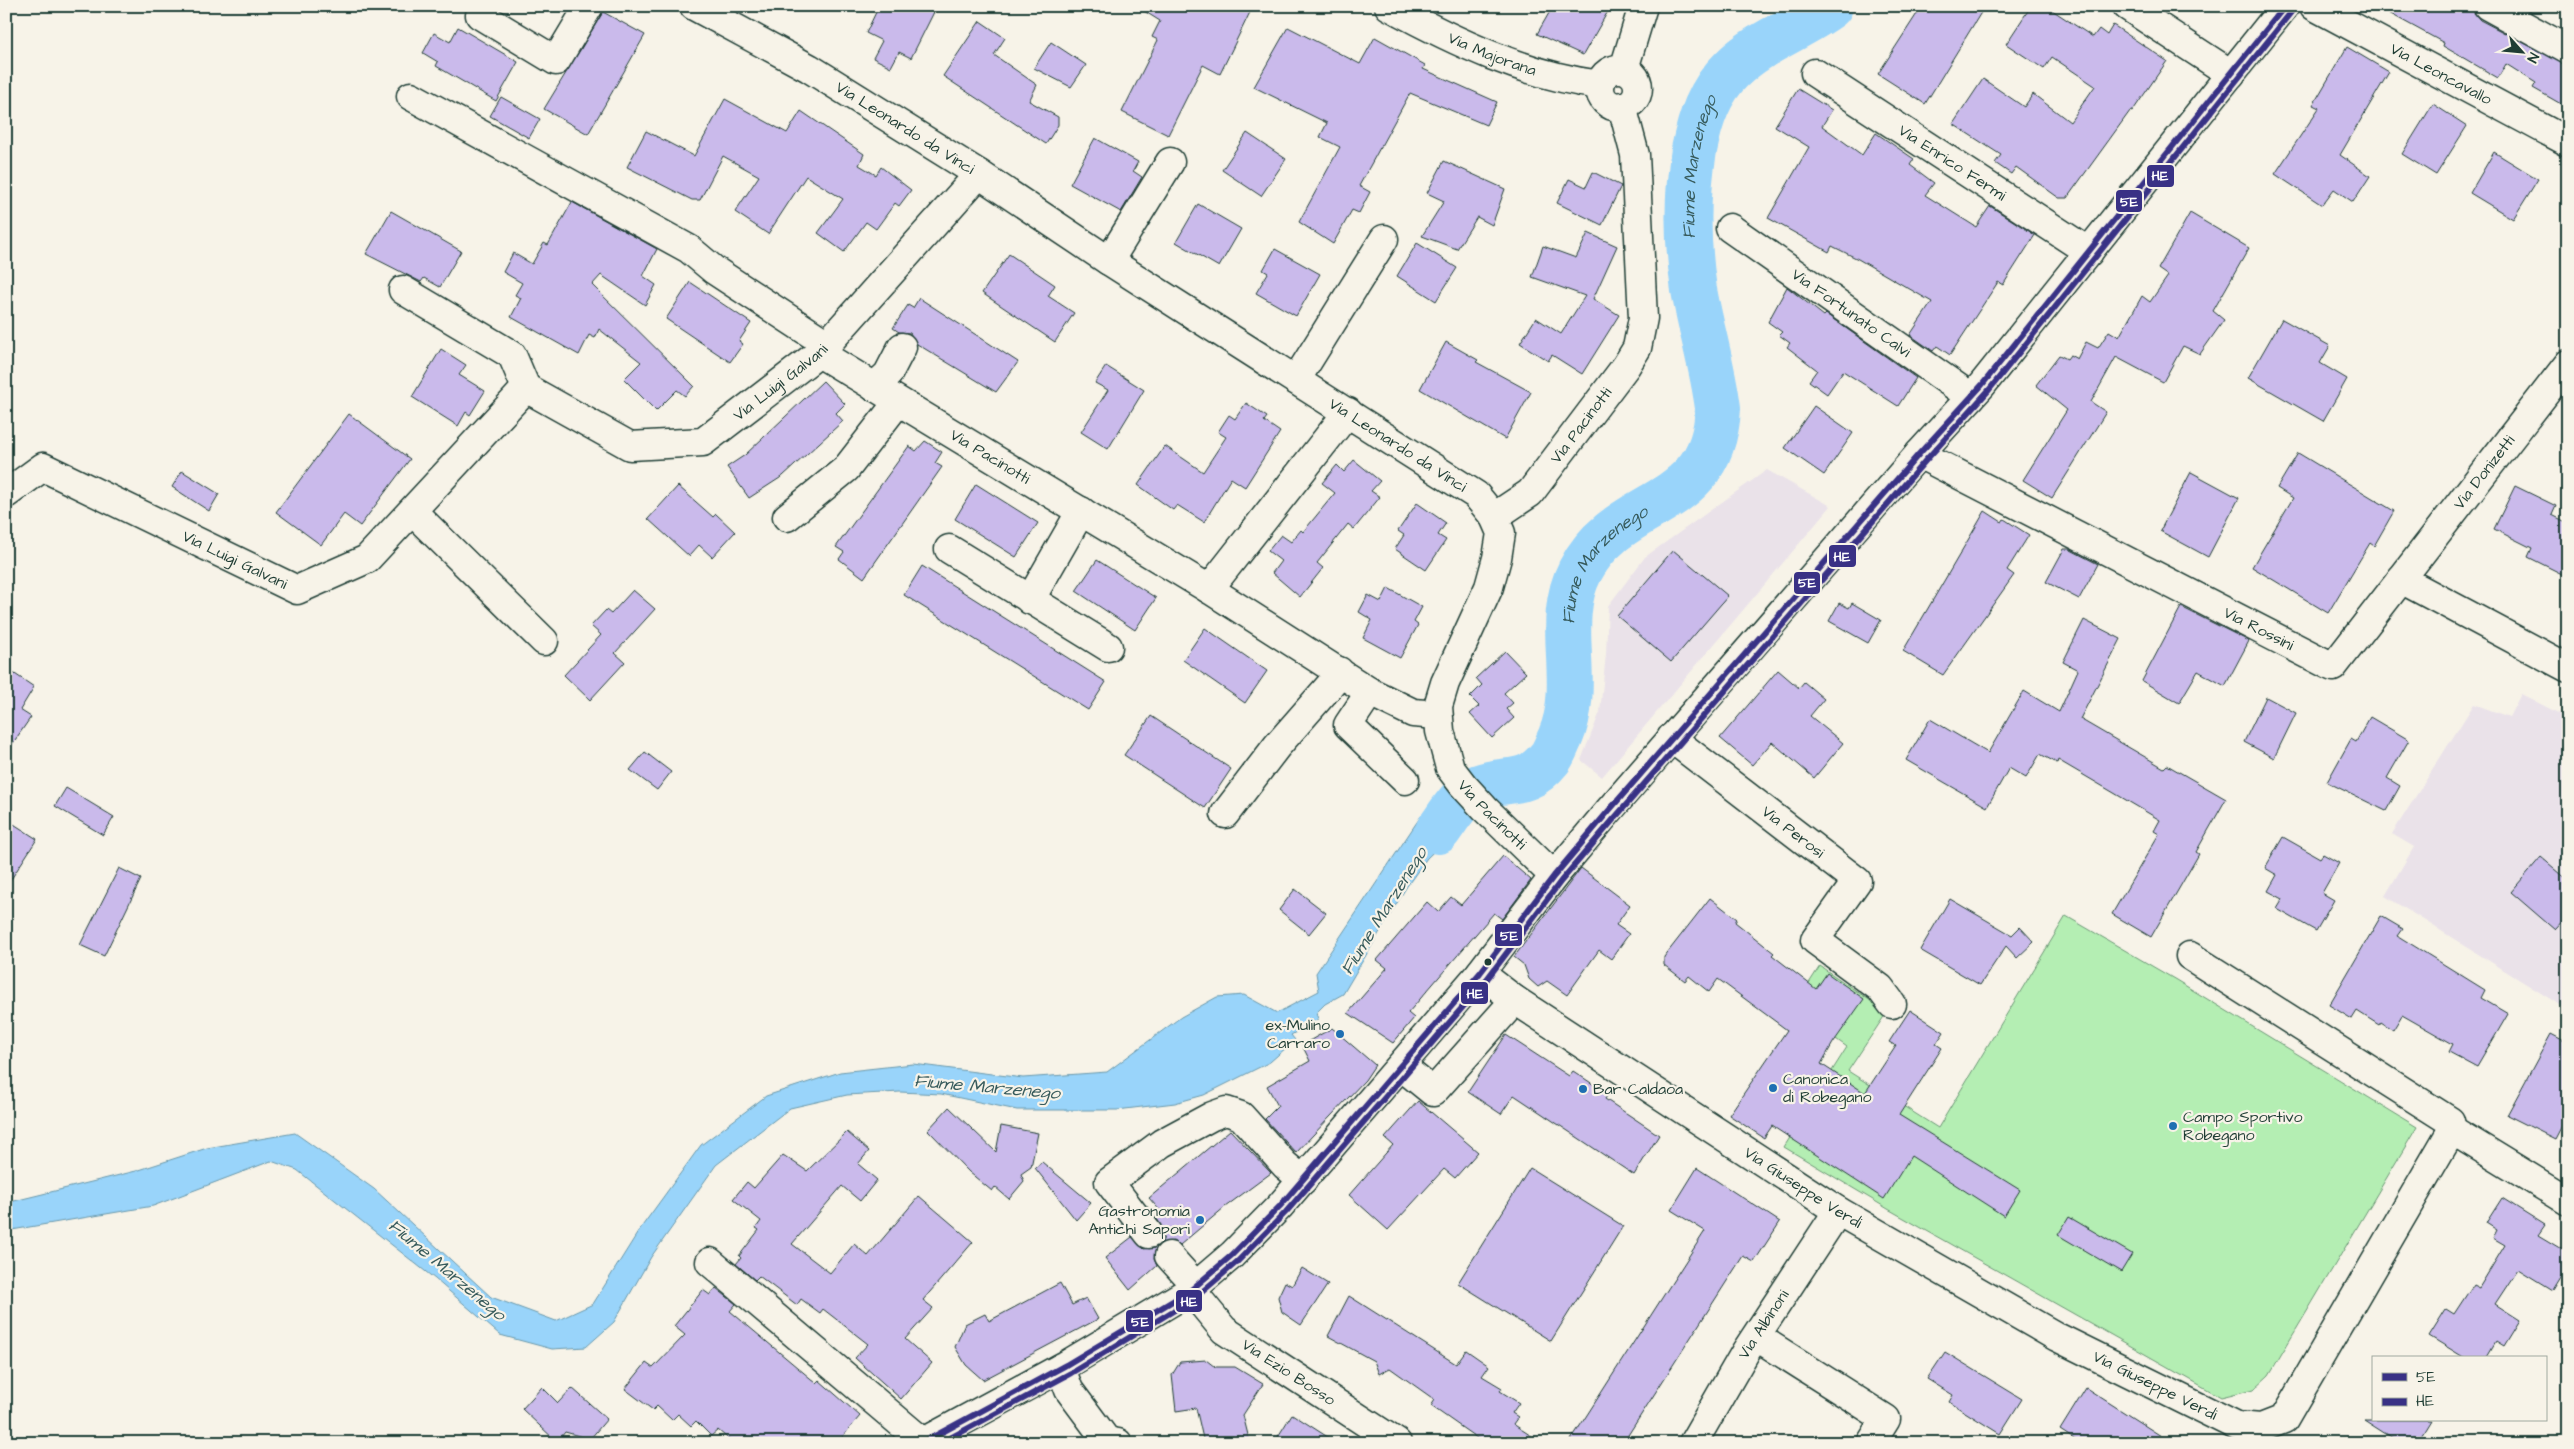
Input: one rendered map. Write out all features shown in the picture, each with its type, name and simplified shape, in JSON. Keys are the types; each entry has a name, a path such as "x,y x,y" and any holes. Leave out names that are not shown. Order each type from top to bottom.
{"street":[{"path":"480,15 556,61 589,6"},
{"name":"Via Leonardo da Vinci","path":"694,6 809,68 979,174 1109,261 1476,495 1494,517"},
{"name":"Via Majorana","path":"1390,6 1479,50 1539,74 1600,85"},
{"path":"1624,69 1643,6"},
{"path":"2127,6 2231,74"},
{"path":"710,1262 922,1442 1061,1368 1194,1288 1254,1234 1402,1066 1480,973 1554,876 1671,738 1918,454 1971,397 2285,6"},
{"name":"Via Leoncavallo","path":"2314,6 2568,142"},
{"path":"2488,6 2568,50"},
{"path":"1624,69 1630,72 1638,84 1635,98 1622,106 1616,106 1604,99 1600,85 1602,79 1611,70 1624,69"},
{"name":"Via Enrico Fermi","path":"1815,74 2088,252"},
{"name":"Via Pacinotti","path":"411,96 689,249 714,270 874,387 1209,589 1340,671 1370,692 1413,713 1438,715"},
{"name":"Via Pacinotti","path":"1554,876 1484,809 1450,768 1438,715 1438,706 1445,683 1492,578 1501,533 1494,517 1530,493 1626,366 1637,348 1643,318 1635,155 1622,106"},
{"path":"1109,261 1170,162"},
{"name":"Via Luigi Galvani","path":"6,494 43,467 297,590 367,559 413,512 526,388 630,446 703,442 823,349 979,174"},
{"name":"Via Fortunato Calvi","path":"1730,228 1971,397"},
{"path":"1296,380 1384,239"},
{"path":"403,290 512,355 526,388"},
{"path":"874,387 888,374 902,348"},
{"name":"Via Donizetti","path":"2401,579 2568,364"},
{"path":"787,517 846,468 898,402"},
{"path":"1209,589 1348,412"},
{"name":"Via Rossini","path":"1918,454 2333,667 2401,579"},
{"path":"1030,600 1081,511"},
{"path":"413,512 544,640"},
{"path":"949,549 1108,647"},
{"path":"2401,579 2568,668"},
{"path":"1225,814 1277,746 1333,682 1340,671"},
{"path":"1370,692 1348,724 1405,780"},
{"name":"Via Perosi","path":"1671,738 1857,881 1815,940 1880,988 1892,1004"},
{"path":"2190,956 2450,1121 2452,1130 2568,1201"},
{"name":"Via Giuseppe Verdi","path":"1480,973 1514,1000 1838,1211 2057,1337 2257,1435 2284,1419 2452,1130"},
{"path":"1402,1066 1433,1092 1514,1000"},
{"path":"1149,1234 1109,1182 1162,1143 1212,1116 1226,1111 1242,1116 1286,1165 1303,1180"},
{"name":"Via Albinoni","path":"1693,1443 1757,1337 1838,1211"},
{"name":"Via Ezio Bosso","path":"1169,1256 1224,1330 1397,1443"},
{"path":"1757,1337 1886,1419 1871,1443"},
{"path":"1061,1368 1069,1390 1107,1441 1118,1443"}],"shaded area":[{"path":"1767,470 1831,506 1602,777 1581,760 1600,712 1606,654 1608,606 1645,557"},
{"path":"2521,694 2568,718 2568,1010 2385,896 2414,847 2392,834 2474,704 2509,717"}],"green space":[{"path":"2066,916 2176,980 2417,1127 2269,1375 2254,1389 2221,1397 1888,1209 1784,1147 1847,1047 1793,1008 1820,966 1887,1012 1848,1071 1938,1128"}],"water":[{"path":"1445,791 1453,793 1473,814 1427,858 1407,886 1343,994 1325,1004 1316,1013 1318,1019 1291,1035 1295,1040 1270,1062 1204,1095 1175,1103 1117,1110 1017,1110 941,1094 900,1092 847,1095 790,1108 716,1165 651,1257 614,1322 586,1347 552,1349 500,1335 435,1279 297,1170 271,1161 153,1206 6,1231 6,1203 136,1171 207,1148 295,1133 374,1189 491,1297 556,1321 593,1304 640,1229 701,1145 766,1096 840,1072 913,1064 1023,1078 1107,1072 1181,1017 1217,997 1244,995 1277,1013 1319,991 1316,973 1421,816"}],"building":[{"path":"879,6 937,6 911,58 899,52 891,67 873,58 882,41 866,33"},
{"path":"1136,6 1253,6 1220,74 1203,65 1168,135 1122,112 1158,40 1152,37 1160,21"},
{"path":"1553,6 1611,6 1583,55 1537,34"},
{"path":"1922,6 1985,6 1925,104 1878,74"},
{"path":"2031,6 2046,6 2093,37 2099,29 2107,35 2113,25 2167,61 2132,112 2130,111 2067,198 2059,198 2016,167 2011,174 1995,163 2001,155 1953,124 1983,79 2024,107 2033,94 2070,122 2095,86 2052,57 2044,69 2006,44"},
{"path":"2376,6 2468,6 2480,20 2568,66 2568,108 2533,88 2536,83 2506,64 2498,78 2443,46 2444,43"},
{"path":"603,12 645,35 588,134 544,109"},
{"path":"980,21 1005,38 994,55 1037,85 1029,101 1058,117 1058,125 1046,144 943,76"},
{"path":"458,27 518,62 496,101 436,66 438,62 423,53 434,33 450,42"},
{"path":"1288,27 1360,64 1375,37 1425,65 1423,69 1497,102 1486,125 1410,93 1359,186 1370,192 1359,213 1352,210 1333,244 1299,222 1340,147 1320,137 1327,123 1254,87"},
{"path":"1051,42 1086,65 1071,87 1034,68"},
{"path":"2347,47 2389,72 2340,155 2370,176 2353,202 2334,189 2322,205 2275,174 2319,108 2313,105"},
{"path":"1798,89 1832,110 1822,126 1862,155 1876,133 1914,159 1910,165 1934,183 1925,195 1976,227 1990,206 2035,235 2003,285 1998,282 1950,355 1937,346 1933,351 1910,335 1932,302 1858,259 1832,246 1829,252 1768,218 1809,147 1775,126"},
{"path":"501,97 540,119 529,138 490,116"},
{"path":"725,99 787,133 801,111 864,154 859,165 876,175 881,167 911,190 899,206 895,203 876,229 866,222 844,252 818,233 843,199 806,176 768,234 735,212 759,176 723,156 700,200 692,200 627,167 646,131 694,156"},
{"path":"2433,104 2467,126 2436,175 2402,154"},
{"path":"1247,133 1286,159 1261,196 1222,170"},
{"path":"1095,138 1138,162 1133,171 1142,177 1121,212 1070,184"},
{"path":"2494,152 2538,179 2513,219 2470,193"},
{"path":"1444,161 1505,189 1492,225 1477,217 1457,249 1422,236 1444,201 1427,193"},
{"path":"1593,172 1621,186 1602,225 1557,203 1569,179 1586,187"},
{"path":"572,202 657,249 643,276 656,285 645,305 601,275 592,285 694,386 685,396 677,390 656,411 624,379 641,362 599,329 595,338 589,335 579,355 511,317 521,298 515,295 522,283 503,272 513,253 532,264 544,243 548,245"},
{"path":"1198,204 1241,229 1219,267 1176,242"},
{"path":"391,211 461,251 440,287 424,278 421,282 366,254"},
{"path":"2190,213 2249,248 2213,311 2224,320 2200,354 2183,346 2163,382 2116,357 2091,402 2106,412 2052,498 2023,480 2067,410 2036,385 2059,355 2067,359 2070,355 2077,359 2086,342 2098,348 2109,331 2119,337 2142,296 2150,302 2168,276 2158,269"},
{"path":"1588,233 1617,246 1593,299 1619,315 1582,374 1552,355 1548,361 1520,343 1536,318 1561,334 1585,296 1532,277 1543,246 1576,258"},
{"path":"1417,243 1457,268 1436,301 1397,276"},
{"path":"1275,249 1320,274 1296,316 1256,293 1268,273 1263,270"},
{"path":"1009,254 1055,285 1048,296 1074,313 1055,342 982,293"},
{"path":"690,282 751,323 739,341 743,344 730,362 666,319"},
{"path":"1787,287 1824,316 1826,314 1916,378 1898,406 1843,371 1827,394 1809,381 1817,370 1787,347 1790,343 1779,335 1782,332 1768,322"},
{"path":"919,298 1018,362 996,392 917,344 910,333 899,332 893,328 908,305 913,308"},
{"path":"2282,319 2330,346 2320,363 2347,379 2323,421 2248,378"},
{"path":"1446,342 1478,360 1476,362 1531,392 1505,439 1420,389"},
{"path":"441,349 466,365 459,375 485,391 470,415 466,412 458,426 412,397"},
{"path":"1106,366 1144,390 1108,449 1081,432 1108,390 1095,383"},
{"path":"823,381 845,404 836,413 843,421 783,476 749,498 727,467 745,455"},
{"path":"1246,403 1267,417 1264,421 1280,432 1245,487 1231,478 1204,522 1177,505 1173,510 1138,485 1165,446 1203,472 1226,437 1218,432 1229,415 1235,419"},
{"path":"1814,406 1853,433 1824,475 1785,448"},
{"path":"349,414 410,459 360,526 344,514 321,545 276,512"},
{"path":"925,441 942,452 935,463 942,467 864,578 839,559 844,552 836,547 909,446 916,451"},
{"path":"2298,453 2394,511 2374,546 2370,543 2328,613 2252,567 2293,498 2277,488"},
{"path":"1354,460 1380,481 1371,491 1380,497 1354,529 1348,524 1317,563 1323,568 1300,597 1272,573 1281,561 1268,551 1281,535 1291,542 1301,530 1303,532 1335,493 1322,483 1337,465 1344,472"},
{"path":"182,471 219,494 209,511 172,487"},
{"path":"2191,472 2239,498 2208,557 2160,531"},
{"path":"976,484 1038,523 1016,557 955,519"},
{"path":"678,486 713,517 716,514 735,532 712,557 699,545 689,556 648,519"},
{"path":"2515,486 2556,506 2552,515 2568,523 2568,577 2528,557 2532,548 2494,529"},
{"path":"1417,503 1446,523 1438,535 1446,540 1426,570 1395,549 1404,535 1398,531"},
{"path":"1985,511 2002,522 2004,519 2029,535 2007,570 2014,575 1943,675 1903,651"},
{"path":"2064,549 2069,549 2098,564 2079,599 2046,582"},
{"path":"1673,550 1728,596 1671,662 1617,616"},
{"path":"1097,560 1156,598 1135,630 1076,591"},
{"path":"922,566 1106,682 1088,710 904,595"},
{"path":"1388,588 1422,607 1414,622 1418,625 1400,658 1363,638 1372,620 1359,612 1368,595 1381,602"},
{"path":"633,590 655,609 615,653 625,662 590,700 564,675 601,635 591,626 606,610 611,614"},
{"path":"1839,603 1849,608 1852,603 1881,620 1868,643 1829,621"},
{"path":"2181,607 2249,641 2225,686 2198,671 2179,703 2142,681"},
{"path":"2084,620 2121,639 2080,719 2164,768 2167,765 2226,799 2196,852 2199,854 2151,937 2112,914 2159,834 2154,831 2160,820 2058,760 2057,763 2040,754 2026,778 2009,768 1987,807 1906,760 1930,719 1988,753 2024,691 2059,712 2078,670 2063,662"},
{"path":"1205,628 1267,671 1245,703 1183,660"},
{"path":"1505,651 1526,673 1504,693 1513,703 1506,709 1514,718 1492,738 1470,714 1479,706 1470,697 1482,685 1476,678"},
{"path":"6,668 34,687 20,710 31,717 6,753"},
{"path":"1778,670 1799,688 1804,682 1824,699 1810,716 1843,743 1814,778 1772,742 1752,765 1720,738"},
{"path":"2266,697 2296,713 2274,758 2244,742"},
{"path":"1151,716 1231,769 1205,808 1124,755"},
{"path":"2370,717 2409,740 2387,778 2400,786 2386,811 2327,782 2351,739 2356,742"},
{"path":"645,752 671,772 657,790 630,770"},
{"path":"66,788 114,817 103,835 55,806"},
{"path":"6,819 37,839 6,887"},
{"path":"2283,837 2320,858 2323,854 2339,863 2322,893 2334,900 2316,931 2277,909 2283,899 2268,891 2277,875 2265,868"},
{"path":"1503,856 1531,880 1502,919 1494,913 1408,1013 1414,1018 1393,1043 1348,1013 1387,968 1377,960 1427,902 1438,912 1451,897 1461,905"},
{"path":"2541,857 2568,880 2568,916 2555,930 2511,892"},
{"path":"119,868 141,879 104,956 80,945"},
{"path":"1581,868 1630,905 1616,925 1629,934 1611,959 1599,950 1567,995 1547,981 1538,987 1529,979 1524,965 1514,957"},
{"path":"1295,889 1326,913 1309,934 1279,910"},
{"path":"1710,898 1737,919 1735,922 1774,953 1772,955 1816,989 1827,973 1864,999 1833,1043 1821,1064 1865,1093 1896,1046 1889,1042 1910,1010 1944,1032 1936,1044 1942,1048 1899,1115 2020,1190 2004,1216 1911,1156 1884,1199 1772,1126 1764,1138 1729,1115 1787,1030 1718,979 1709,992 1689,976 1685,981 1664,965 1664,957"},
{"path":"1950,899 2012,935 2020,927 2034,942 2017,958 2006,946 1980,985 1920,950"},
{"path":"2381,916 2403,929 2398,936 2485,990 2481,998 2508,1014 2477,1067 2449,1052 2453,1044 2402,1015 2393,1030 2381,1022 2379,1025 2357,1011 2352,1019 2329,1005"},
{"path":"1332,1028 1375,1065 1365,1080 1296,1153 1265,1119 1278,1106 1267,1086 1310,1061 1302,1045"},
{"path":"2551,1034 2568,1043 2568,1096 2561,1110 2568,1114 2555,1139 2507,1115"},
{"path":"1506,1035 1569,1076 1573,1071 1608,1094 1605,1099 1659,1135 1634,1175 1514,1095 1501,1114 1468,1092"},
{"path":"1418,1101 1478,1152 1455,1178 1444,1169 1388,1230 1349,1195 1393,1145 1385,1138"},
{"path":"949,1107 996,1152 1001,1126 1038,1133 1031,1167 1021,1174 1024,1181 1009,1199 995,1187 992,1191 969,1172 928,1130"},
{"path":"1230,1130 1271,1173 1225,1207 1180,1245 1173,1241 1161,1243 1164,1231 1156,1217 1162,1213 1149,1198"},
{"path":"847,1132 869,1151 858,1164 877,1180 860,1201 842,1186 792,1244 830,1273 854,1244 868,1256 919,1196 973,1242 923,1300 933,1308 905,1339 932,1363 901,1399 855,1358 868,1344 823,1309 820,1313 801,1299 797,1305 759,1276 755,1280 736,1264 741,1258 739,1256 759,1230 756,1228 761,1221 733,1199 747,1182 754,1188 783,1155 807,1171"},
{"path":"1042,1162 1091,1203 1076,1220 1035,1168"},
{"path":"1530,1168 1623,1226 1551,1341 1458,1283"},
{"path":"1697,1168 1780,1222 1754,1262 1743,1256 1623,1443 1569,1443 1705,1231 1671,1210"},
{"path":"2502,1198 2545,1225 2538,1235 2568,1253 2568,1264 2552,1290 2518,1269 2495,1304 2520,1320 2504,1346 2496,1341 2487,1356 2462,1356 2429,1336 2446,1309 2454,1314 2473,1285 2479,1288 2505,1245 2493,1238 2497,1230 2486,1223"},
{"path":"2069,1217 2132,1254 2121,1272 2058,1235"},
{"path":"1132,1237 1144,1249 1157,1247 1154,1259 1157,1266 1130,1290 1105,1258"},
{"path":"1302,1268 1328,1284 1301,1325 1282,1312 1278,1297 1285,1282 1292,1286"},
{"path":"1060,1283 1072,1305 1086,1298 1098,1319 983,1380 966,1365 955,1347 965,1324 985,1314 989,1321"},
{"path":"716,1288 736,1304 730,1311 816,1383 819,1380 860,1416 837,1443 733,1443 718,1430 711,1436 696,1421 691,1426 678,1414 672,1420 657,1406 653,1410 625,1389 646,1363 653,1368 685,1335 674,1326 703,1290 710,1295"},
{"path":"1349,1296 1456,1364 1466,1350 1489,1366 1482,1376 1502,1388 1500,1391 1519,1403 1512,1413 1518,1417 1513,1424 1542,1443 1484,1443 1431,1406 1435,1400 1390,1368 1379,1374 1374,1361 1328,1336"},
{"path":"1945,1352 2022,1399 2000,1434 1949,1402 1953,1395 1927,1379"},
{"path":"1206,1360 1215,1367 1235,1367 1263,1384 1243,1415 1250,1443 1204,1443 1196,1408 1176,1411 1172,1375 1180,1362"},
{"path":"542,1387 558,1403 572,1388 607,1419 590,1439 565,1432 557,1442 522,1409"},
{"path":"2086,1388 2172,1443 2080,1443 2060,1430"},
{"path":"1292,1414 1337,1443 1274,1443"},
{"path":"2364,1420 2372,1420 2372,1422 2431,1422 2418,1443 2400,1443"}],"waterway":[{"name":"Fiume Marzenego","path":"1438,831 1456,806 1473,790 1490,784 1524,778 1541,768 1551,756 1567,717 1570,675 1569,611 1572,591 1580,571 1597,546 1617,528 1682,486 1700,467 1712,442 1718,408 1694,290 1689,237 1691,168 1699,128 1711,96 1732,69 1767,43 1806,22 1830,6"}],"transit line":[{"name":"5E","path":"922,1443 1066,1365 1191,1290 1232,1255 1280,1206 1480,973 1554,876 1606,814 1919,454 1982,385 2285,6"},
{"name":"HE","path":"941,1443 1071,1373 1196,1297 1238,1261 1286,1212 1487,979 1561,881 1613,820 1989,390 2292,11"}],"place":[{"name":"ex-Mulino Carraro","path":"1340,1034"},
{"name":"Canonica di Robegano","path":"1773,1088"},
{"name":"Bar Caldaoa","path":"1583,1089"},
{"name":"Campo Sportivo Robegano","path":"2173,1126"},
{"name":"Gastronomia Antichi Sapori","path":"1200,1220"}]}
